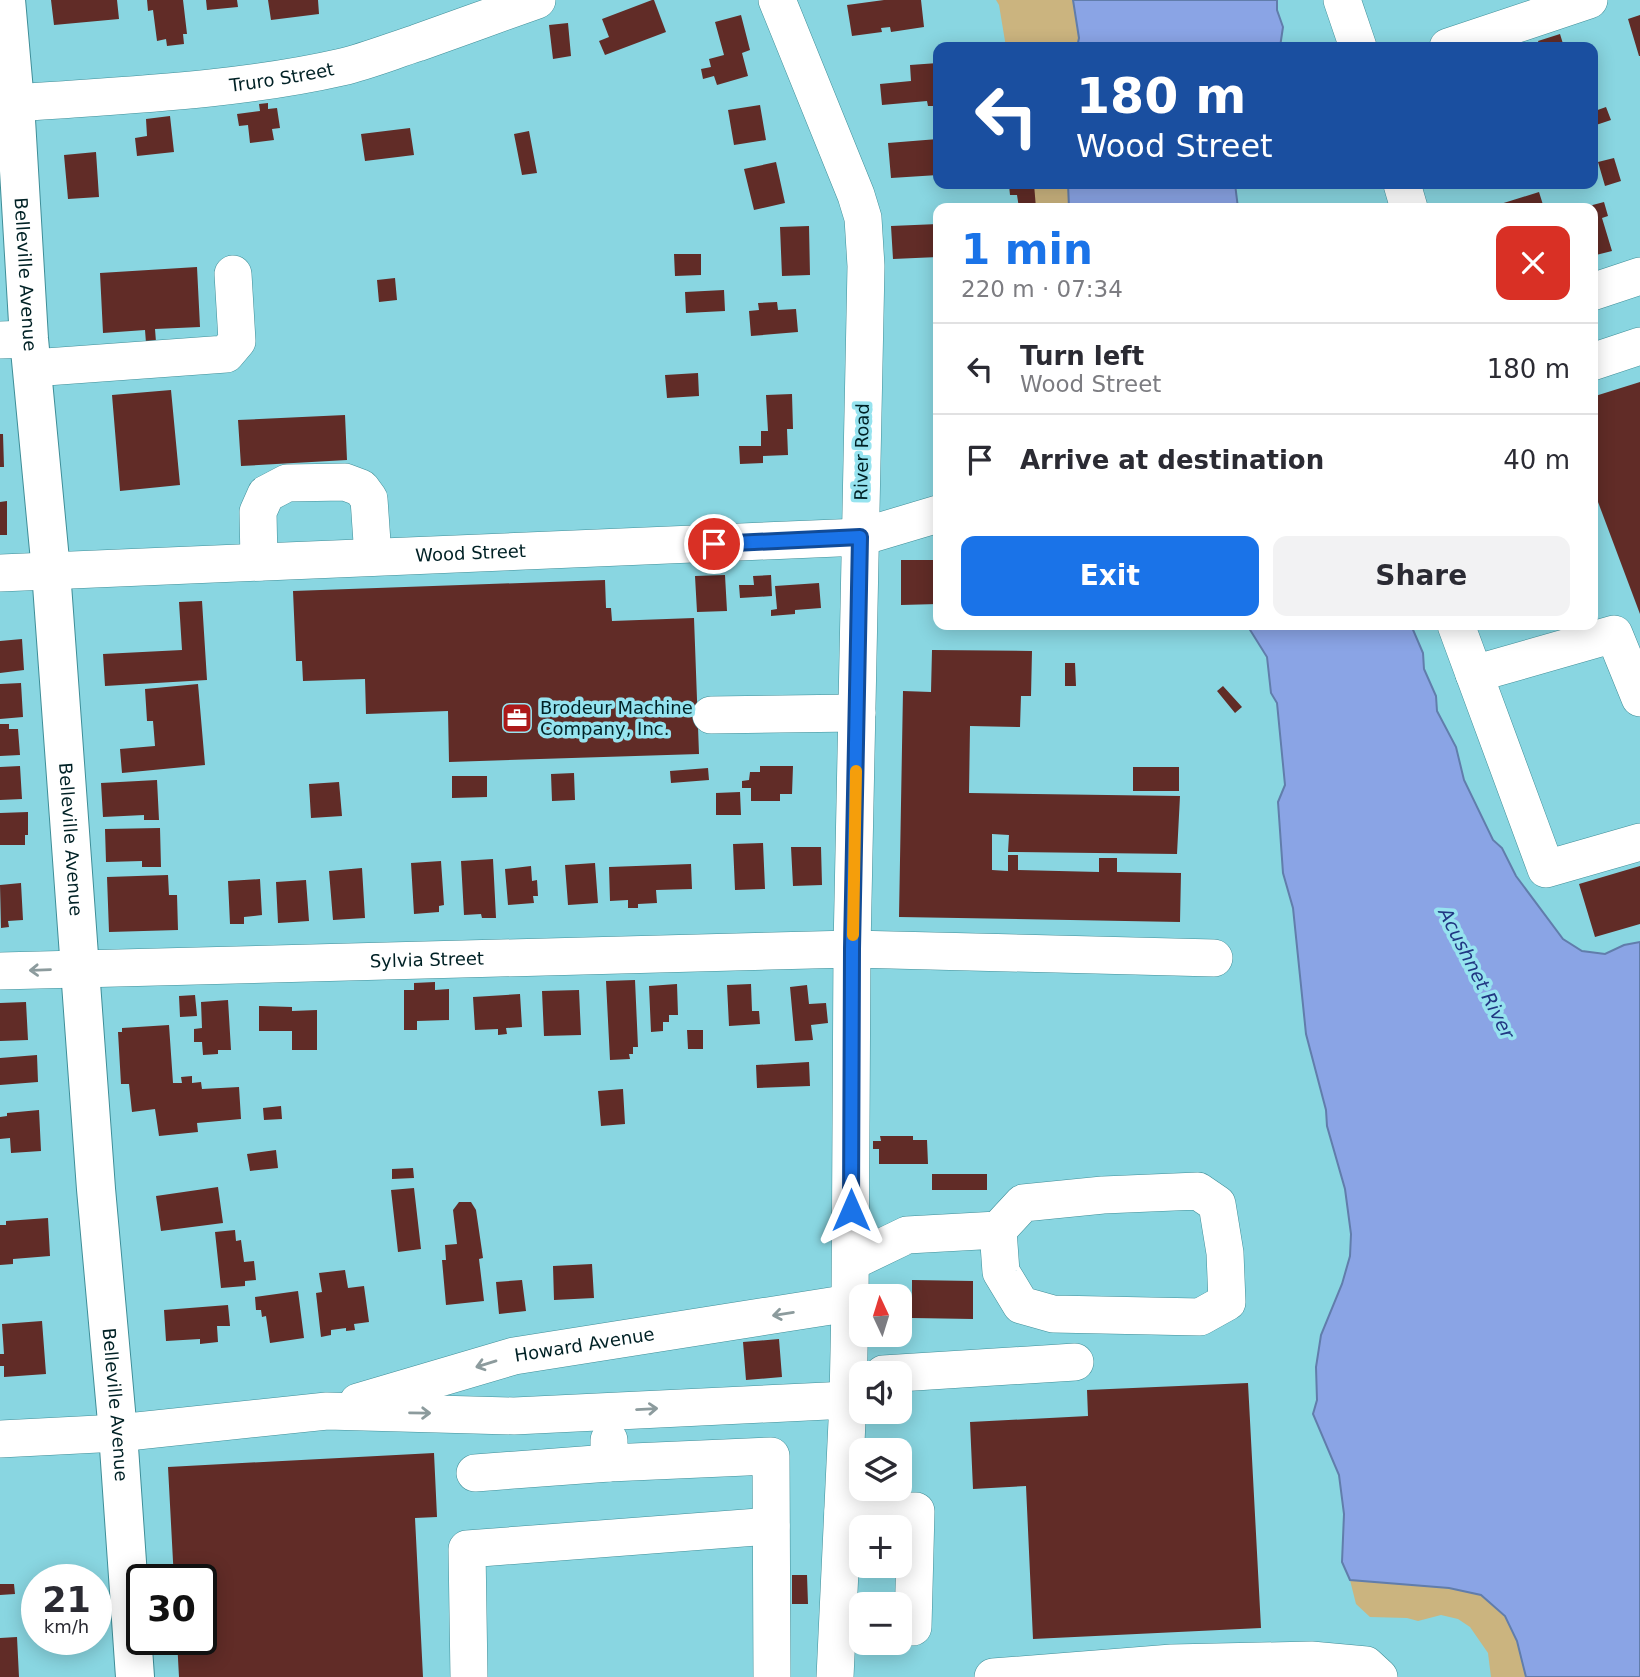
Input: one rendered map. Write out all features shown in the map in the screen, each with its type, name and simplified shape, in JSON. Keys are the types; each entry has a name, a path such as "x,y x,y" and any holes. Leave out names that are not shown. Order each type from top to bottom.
{"main road":[{"name":"Belleville Avenue","path":"6,0 15,103 20,349 51,571 135,1677"}],"street":[{"name":"Truro Street","path":"15,103 124,95 288,77 343,66 384,54 537,0"},
{"name":"River Road","path":"777,0 863,218 866,266 852,949 850,1284"},
{"path":"1342,0 1357,42"},
{"path":"1463,42 1589,0"},
{"path":"20,349 226,354 237,341 233,274"},
{"path":"1598,290 1640,276"},
{"path":"1598,360 1640,345"},
{"path":"259,562 258,512 266,494 286,483 345,482 361,488 369,499 373,557"},
{"name":"Wood Street","path":"0,573 860,537 933,515"},
{"path":"1458,630 1546,870 1640,842"},
{"path":"1474,674 1614,635 1640,698"},
{"path":"711,715 857,713"},
{"name":"Sylvia Street","path":"0,971 852,949 1214,958"},
{"path":"851,1262 907,1235 998,1230 1023,1203 1103,1195 1198,1191 1217,1205 1225,1253 1227,1302 1200,1317 1054,1314 1021,1305 1001,1272 998,1230"},
{"name":"Howard Avenue","path":"327,1411 514,1356 849,1303"},
{"name":"Howard Avenue","path":"912,1376 1075,1362"},
{"name":"Howard Avenue","path":"0,1438 118,1433 327,1411 514,1416 609,1411 849,1382"},
{"path":"609,1411 609,1463"},
{"name":"River Road","path":"835,1677 849,1627 843,1511 854,1424"},
{"path":"475,1474 609,1463 771,1456 772,1677"},
{"path":"843,1511 916,1511 912,1626"},
{"path":"469,1677 467,1549 771,1526"},
{"path":"993,1677 1172,1663 1311,1660 1366,1665 1379,1677"}],"shaded area":[{"path":"996,0 1073,0 1078,42 1005,42"},
{"path":"1034,189 1068,189 1069,203 1030,203"},
{"path":"1350,1580 1449,1588 1481,1595 1505,1616 1517,1641 1526,1677 1491,1677 1488,1653 1470,1627 1458,1619 1441,1615 1418,1621 1370,1617 1356,1604"}],"water":[{"path":"1073,0 1277,0 1277,10 1283,27 1281,42 1078,42"},
{"path":"1068,189 1236,189 1237,203 1069,203"},
{"name":"Acushnet River","path":"1250,630 1413,630 1423,653 1424,669 1436,696 1437,711 1456,747 1464,780 1493,840 1502,848 1516,876 1563,939 1582,951 1605,954 1624,945 1640,942 1640,1677 1526,1677 1517,1641 1505,1616 1481,1595 1449,1588 1350,1580 1342,1562 1344,1514 1339,1475 1313,1414 1317,1400 1316,1367 1321,1335 1342,1284 1350,1256 1351,1234 1345,1189 1306,1034 1293,908 1283,873 1278,802 1285,785 1277,703 1271,693 1267,657"}],"building":[{"path":"51,0 117,0 119,19 54,25"},
{"path":"147,0 183,0 187,34 183,34 184,44 167,46 166,39 157,41 153,10 148,11"},
{"path":"206,0 237,0 238,7 207,10"},
{"path":"268,0 318,0 319,14 271,20"},
{"path":"652,0 666,32 605,55 599,41 609,37 602,19"},
{"path":"884,0 921,0 924,27 891,32 890,27 881,28 882,32 852,36 847,5"},
{"path":"741,15 750,50 742,53 748,76 717,85 714,76 703,79 701,69 711,67 709,59 724,55 715,22"},
{"path":"1640,15 1640,56 1639,56 1628,19"},
{"path":"568,23 571,56 553,59 549,25"},
{"path":"1560,34 1562,42 1538,42"},
{"path":"933,63 933,106 928,106 927,101 882,105 880,84 911,81 910,65"},
{"path":"268,103 268,109 277,108 280,128 272,129 274,140 250,143 248,125 239,126 237,114 260,111 259,104"},
{"path":"760,105 766,140 734,145 728,110"},
{"path":"1606,107 1611,120 1598,124 1598,110"},
{"path":"170,116 174,152 137,156 135,138 147,136 146,119"},
{"path":"410,128 414,155 365,161 361,134"},
{"path":"529,131 537,173 522,175 514,134"},
{"path":"933,139 933,175 891,178 888,143"},
{"path":"96,152 99,197 68,199 64,155"},
{"path":"1614,158 1621,181 1605,186 1598,162"},
{"path":"776,162 785,203 754,210 744,169"},
{"path":"1009,189 1034,189 1036,203 1018,203 1017,195 1010,195"},
{"path":"1539,192 1542,203 1504,203"},
{"path":"1604,202 1608,216 1602,218 1612,251 1598,254 1598,204"},
{"path":"933,224 933,257 893,259 891,226"},
{"path":"809,226 810,275 782,276 780,227"},
{"path":"674,254 701,254 701,275 675,276"},
{"path":"197,267 200,327 155,329 156,342 146,343 145,330 103,333 100,273"},
{"path":"395,278 397,300 379,302 377,280"},
{"path":"724,290 725,311 686,313 685,292"},
{"path":"777,302 778,310 796,309 798,332 751,336 749,311 759,310 758,303"},
{"path":"698,373 699,396 667,398 665,375"},
{"path":"1640,382 1640,614 1598,502 1598,395"},
{"path":"171,390 180,485 120,491 112,395"},
{"path":"792,394 793,429 787,429 788,455 763,456 763,463 740,464 739,446 761,446 761,431 768,431 766,395"},
{"path":"345,415 347,460 241,466 238,420"},
{"path":"0,434 3,434 4,467 0,467"},
{"path":"7,501 7,535 0,535 0,502"},
{"path":"901,560 933,560 933,604 901,605"},
{"path":"725,575 727,611 697,612 695,576"},
{"path":"771,575 772,596 740,598 739,585 754,585 753,576"},
{"path":"605,580 606,608 611,608 612,621 694,618 699,754 449,762 448,711 366,714 365,679 303,681 302,661 296,661 293,591"},
{"path":"819,583 821,608 795,610 795,614 771,616 771,610 777,609 775,586"},
{"path":"202,601 207,680 105,686 103,654 182,650 179,602"},
{"path":"22,639 24,670 0,673 0,641"},
{"path":"932,650 1032,651 1031,696 1021,696 1020,727 970,726 969,793 1180,796 1177,854 1008,852 1009,835 992,834 992,870 1008,871 1008,855 1018,855 1018,870 1099,872 1099,858 1117,858 1117,872 1181,873 1180,922 899,917 903,691 931,692"},
{"path":"1065,663 1075,663 1076,686 1065,686"},
{"path":"21,683 23,717 0,719 0,684"},
{"path":"198,684 205,765 122,773 120,749 155,746 153,721 147,721 145,689"},
{"path":"1223,686 1242,707 1235,713 1217,691"},
{"path":"0,724 9,724 9,729 18,729 20,755 0,756"},
{"path":"20,766 22,799 0,800 0,767"},
{"path":"760,766 793,766 792,794 780,794 780,801 751,801 751,788 742,788 742,781 749,780 750,772 760,772"},
{"path":"1133,767 1179,767 1179,791 1133,791"},
{"path":"708,768 709,780 671,783 670,771"},
{"path":"574,773 575,800 552,801 551,774"},
{"path":"452,776 487,776 487,797 452,798"},
{"path":"157,780 159,820 144,820 144,815 103,817 101,783"},
{"path":"339,782 342,816 311,818 309,784"},
{"path":"740,792 741,815 716,815 716,793"},
{"path":"28,812 25,845 0,845 0,813"},
{"path":"160,828 161,867 142,867 142,861 106,862 105,829"},
{"path":"763,843 765,889 735,890 733,844"},
{"path":"791,847 821,847 822,885 793,886"},
{"path":"493,859 496,918 482,918 481,914 464,915 461,861"},
{"path":"441,861 444,905 439,906 439,912 414,914 411,863"},
{"path":"595,863 598,903 568,905 565,865"},
{"path":"691,864 692,889 656,890 657,903 638,904 638,908 628,908 628,900 610,901 609,867"},
{"path":"531,866 532,881 537,880 538,896 533,896 534,903 508,905 505,869"},
{"path":"1640,866 1640,924 1595,937 1579,884"},
{"path":"362,868 365,918 333,920 329,871"},
{"path":"168,875 169,895 177,895 178,930 109,932 107,877"},
{"path":"260,879 262,915 244,917 244,924 230,924 228,881"},
{"path":"306,880 309,921 278,923 276,882"},
{"path":"21,883 23,920 8,921 9,927 1,928 0,885"},
{"path":"635,980 638,1047 633,1047 633,1054 629,1054 630,1059 610,1060 606,981"},
{"path":"435,982 435,990 449,989 449,1020 417,1021 417,1030 404,1030 404,990 414,990 414,983"},
{"path":"677,984 678,1015 669,1015 669,1022 663,1022 663,1031 651,1032 649,986"},
{"path":"751,984 752,1011 759,1011 760,1024 729,1026 727,985"},
{"path":"807,985 809,1004 826,1003 828,1023 811,1025 813,1040 795,1041 790,987"},
{"path":"579,990 581,1035 544,1036 542,991"},
{"path":"520,994 522,1027 506,1028 507,1034 498,1035 498,1029 475,1030 473,997"},
{"path":"195,995 197,1016 180,1017 179,996"},
{"path":"228,1000 231,1050 218,1050 218,1054 203,1055 202,1042 194,1042 194,1029 202,1028 201,1002"},
{"path":"26,1002 28,1040 0,1041 0,1003"},
{"path":"259,1006 292,1007 292,1011 317,1010 317,1050 292,1050 292,1031 259,1031"},
{"path":"169,1025 173,1083 182,1083 181,1077 192,1076 192,1083 201,1082 202,1089 239,1087 241,1119 197,1123 198,1132 159,1136 155,1109 132,1112 129,1084 121,1084 118,1032 122,1032 122,1028"},
{"path":"687,1030 703,1030 703,1049 688,1049"},
{"path":"37,1055 38,1082 0,1085 0,1058"},
{"path":"809,1062 810,1086 757,1088 756,1065"},
{"path":"623,1089 625,1124 601,1126 598,1091"},
{"path":"281,1106 282,1119 264,1120 263,1108"},
{"path":"39,1110 41,1151 11,1153 10,1138 0,1139 0,1117 7,1116 7,1113"},
{"path":"880,1136 913,1136 913,1140 927,1140 928,1164 879,1164 879,1149 873,1149 873,1141 881,1141"},
{"path":"276,1150 278,1168 250,1171 247,1154"},
{"path":"413,1168 414,1178 392,1179 392,1169"},
{"path":"932,1174 987,1174 987,1190 932,1190"},
{"path":"218,1187 223,1223 161,1231 156,1196"},
{"path":"414,1188 421,1249 398,1252 391,1190"},
{"path":"459,1202 471,1202 476,1210 483,1258 479,1259 484,1301 446,1305 442,1260 446,1260 445,1245 457,1244 453,1210"},
{"path":"48,1218 50,1256 13,1259 13,1264 0,1265 0,1225 6,1225 6,1221"},
{"path":"235,1230 236,1241 241,1240 244,1262 254,1261 256,1280 245,1281 245,1286 221,1288 215,1232"},
{"path":"592,1264 594,1298 554,1300 553,1266"},
{"path":"345,1270 348,1288 364,1286 369,1322 354,1324 355,1330 331,1330 331,1335 321,1337 316,1293 322,1292 319,1273"},
{"path":"522,1280 526,1311 499,1314 496,1282"},
{"path":"912,1280 973,1281 973,1319 912,1318"},
{"path":"298,1291 304,1338 270,1343 266,1316 262,1317 261,1310 256,1310 255,1297"},
{"path":"228,1305 230,1326 217,1326 218,1342 200,1344 200,1339 166,1341 164,1310"},
{"path":"42,1321 46,1374 4,1377 4,1366 0,1366 0,1354 4,1354 2,1324"},
{"path":"779,1339 782,1377 746,1380 743,1342"},
{"path":"1248,1383 1261,1628 1033,1639 1026,1486 973,1489 970,1422 1088,1416 1087,1390"},
{"path":"434,1453 437,1517 415,1518 423,1677 179,1677 178,1655 217,1655 217,1564 173,1564 168,1467"},
{"path":"792,1575 807,1575 808,1604 792,1604"},
{"path":"0,1584 14,1584 15,1594 0,1595"},
{"path":"17,1637 19,1677 0,1677 0,1638"}],"slow traffic":[{"path":"853,935 856,771"}],"place":[{"name":"Brodeur Machine Company, Inc.","path":"517,718"}],"route":[{"path":"714,544 860,537 852,949 851,1210"}]}
